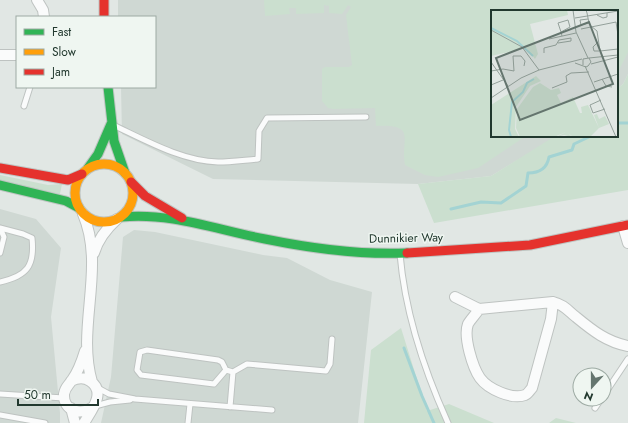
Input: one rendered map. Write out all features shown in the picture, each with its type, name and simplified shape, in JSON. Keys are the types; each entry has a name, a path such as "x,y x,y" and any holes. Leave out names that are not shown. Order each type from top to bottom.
{"main road":[{"path":"104,0 104,16"},
{"path":"0,185 66,200 91,219 100,222 119,218 128,210 132,201 133,191 131,182 118,158 111,124 108,88"},
{"path":"81,211 75,190 77,181 98,154 111,124"},
{"path":"0,168 68,180 103,164 119,168 125,173"},
{"name":"Dunnikier Way","path":"131,182 144,196 185,220"},
{"name":"Dunnikier Way","path":"119,218 141,215 185,220 264,239 322,248 400,253 530,245 626,226"}],"street":[{"path":"37,0 43,10 44,16"},
{"path":"0,55 16,55"},
{"path":"81,211 89,227 93,259"},
{"path":"75,423 70,408 64,398 65,390 83,359 86,343 93,259 97,242 107,228 119,218"},
{"path":"626,226 628,243"},
{"path":"455,297 479,309 553,302 564,305 575,316 612,343 628,346"},
{"path":"479,309 468,324 466,336 469,350 480,378 488,386 507,395 526,394 532,388 538,371 551,319 553,302"},
{"path":"84,423 98,397 87,360 86,343"},
{"path":"71,381 82,378 94,384"},
{"path":"70,408 77,412 83,412 93,407"}],"lane":[{"path":"24,106 30,88"},
{"path":"111,124 156,145 184,155 217,162 258,159 259,131 267,118 366,117"},
{"path":"0,228 4,237 0,253"},
{"path":"0,228 32,238 34,252 31,265 21,275 0,282"},
{"path":"400,253 410,313 417,341 432,387 448,423"},
{"path":"226,370 214,384 141,375 137,370 140,352 148,350 218,360 222,362 226,370 233,372 247,364 326,371 330,364 332,340"},
{"path":"612,383 628,360"},
{"path":"230,407 233,372"},
{"path":"94,384 109,394 135,399 272,410"},
{"path":"0,394 64,398"},
{"path":"93,407 110,402 135,399"},
{"path":"188,423 190,404"},
{"path":"0,415 45,423"}],"shaded area":[{"path":"118,0 628,0 628,74 623,84 618,88 618,10 491,10 491,137 554,137 546,143 491,176 418,184 213,179 122,134 121,88 156,88 156,16 118,16"},
{"path":"0,209 36,219 61,248 51,317 60,423 0,423"},
{"path":"134,230 155,232 263,255 287,258 330,280 372,292 358,423 101,423 111,377 123,237"}],"green space":[{"path":"264,0 628,0 628,52 618,72 618,10 491,10 491,137 524,137 478,168 438,177 425,175 405,165 405,141 402,131 398,128 389,126 376,126 375,108 334,109 328,108 322,101 322,69 325,67 349,67 352,65 346,15 351,7 348,5 342,14 329,13 329,6 324,5 324,13 296,14 296,8 289,8 290,14 265,16"},
{"path":"628,74 628,190 434,223 418,184 491,176 553,137 618,137 618,88 623,84"},
{"path":"0,175 48,185 62,184 60,194 0,181"},
{"path":"401,328 427,411 449,404 494,423 364,423 371,350"},
{"path":"556,418 576,423 549,423"}],"waterway":[{"path":"618,123 628,123"},
{"path":"451,209 481,202 501,203 526,186 528,173 542,170 549,157 572,150 574,144 589,137"},
{"path":"404,348 434,423"}],"traffic: fast":[{"path":"108,88 114,141 125,173"},
{"path":"88,168 98,154 111,124"},
{"path":"0,185 66,201 79,208"},
{"path":"121,217 140,216 176,219 265,239 317,248 354,252 407,253"}],"traffic: slow":[{"path":"98,164 110,164 125,172 133,187 133,193 133,199 125,214 110,222 98,222 83,214 75,199 75,187 83,172 98,164"}],"traffic: jam":[{"path":"104,0 104,16"},
{"path":"0,168 68,180 82,174"},
{"path":"131,182 145,196 182,218"},
{"path":"407,253 530,245 628,225"}]}
